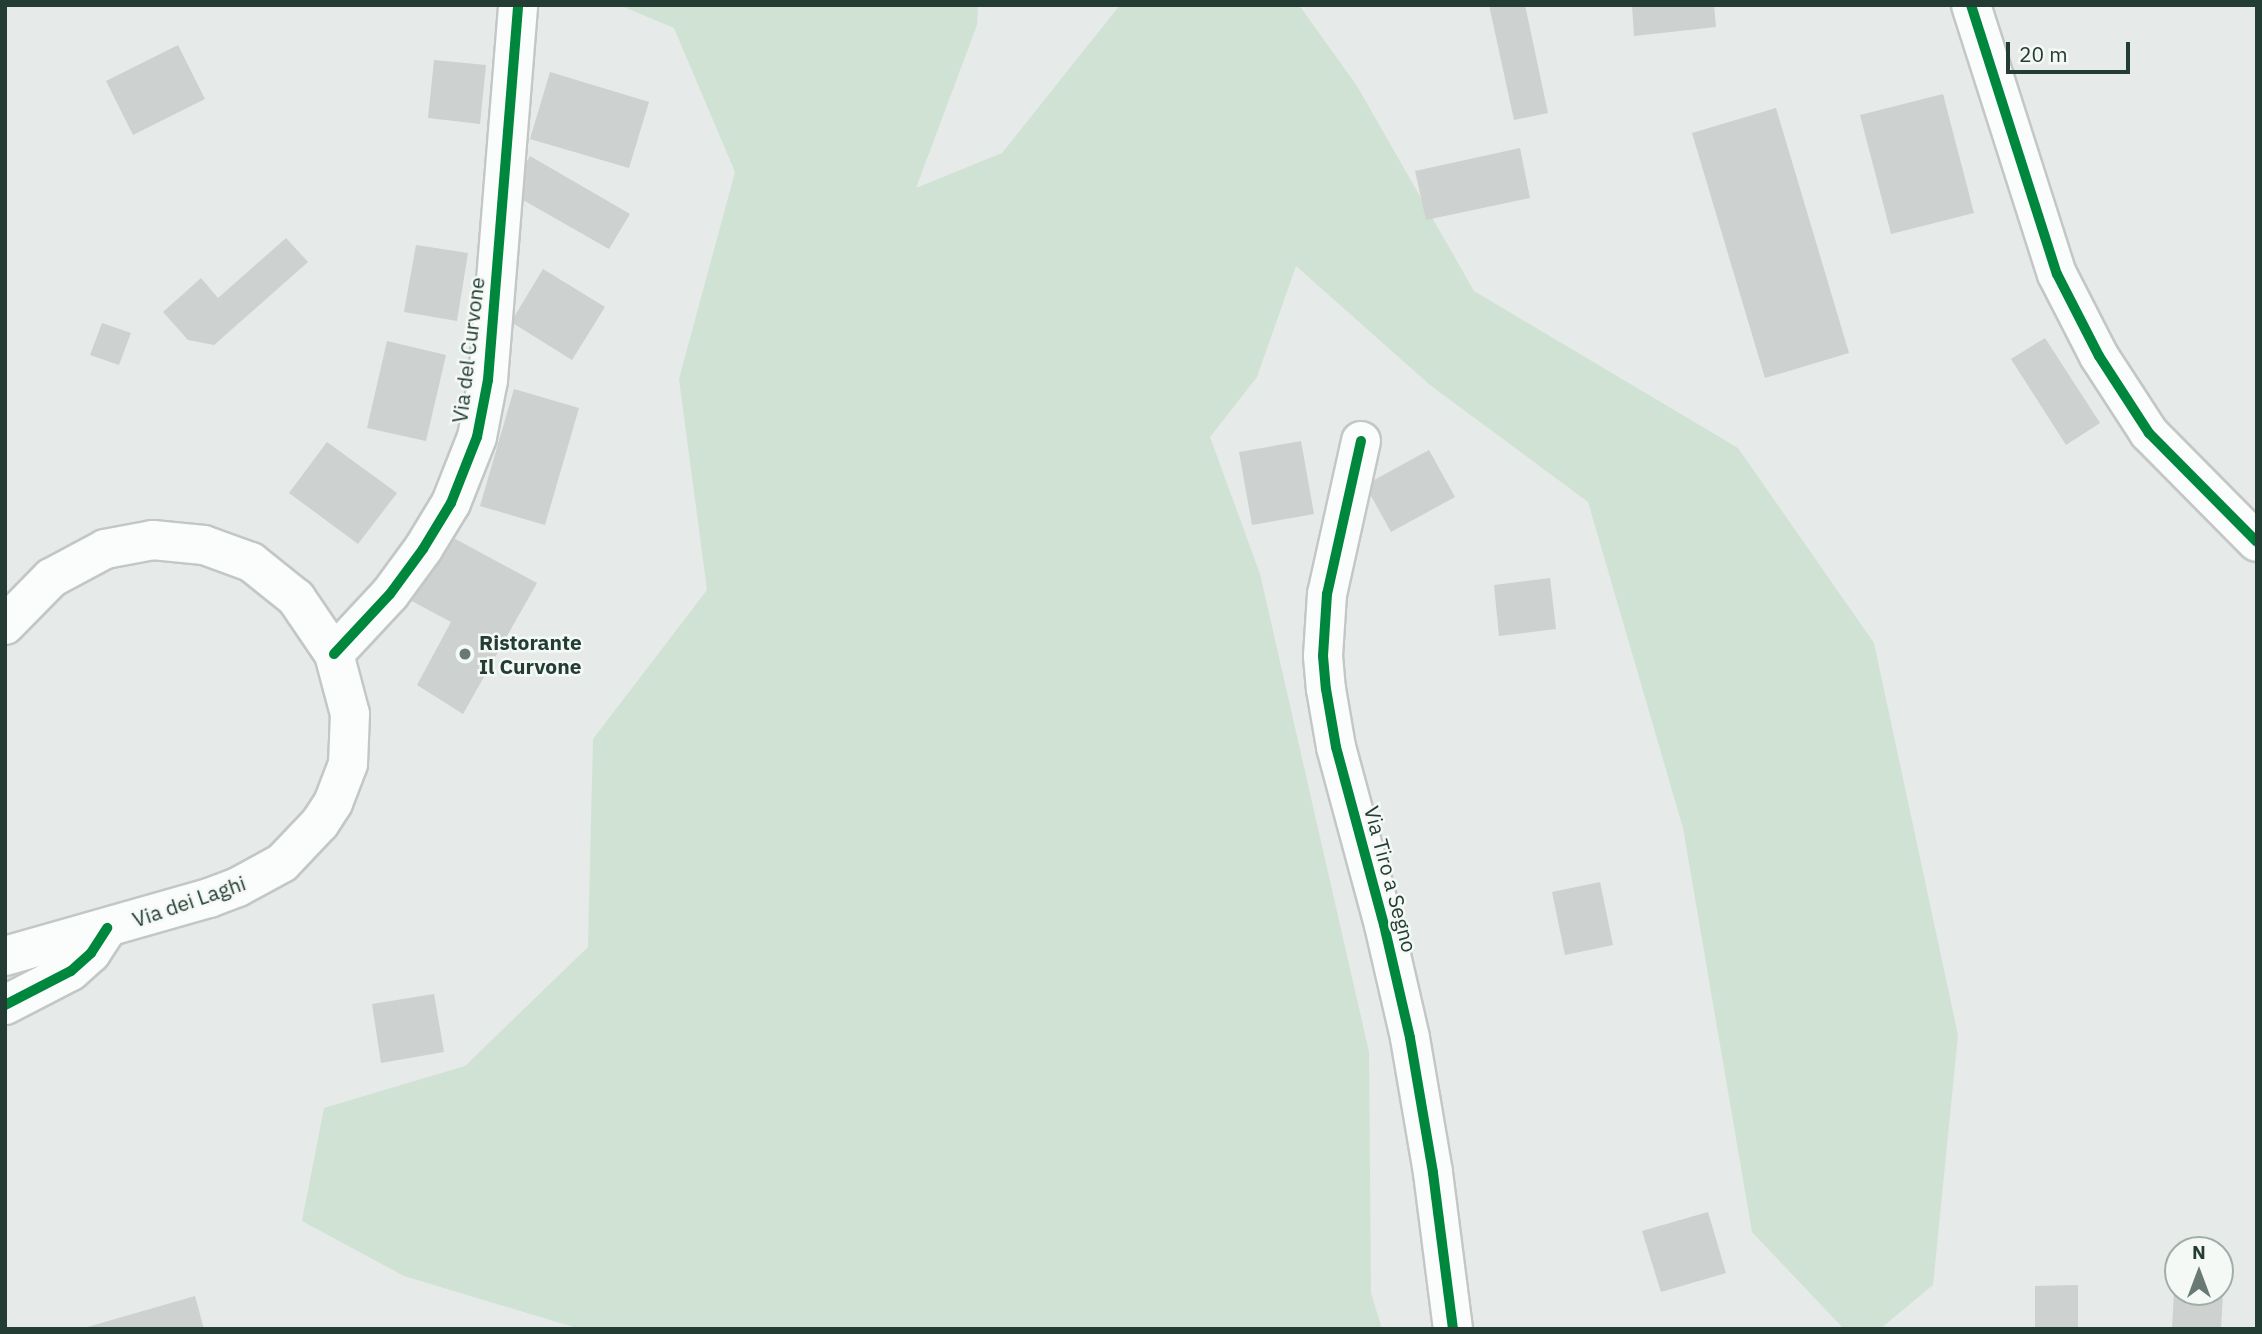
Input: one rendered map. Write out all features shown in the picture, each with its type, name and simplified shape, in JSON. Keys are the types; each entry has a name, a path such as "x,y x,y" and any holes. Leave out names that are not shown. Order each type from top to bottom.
{"street":[{"name":"Via del Curvone","path":"334,654 390,594 423,549 451,503 477,437 488,380 518,5"},
{"path":"1971,5 2044,239 2057,274 2092,344 2149,433 2195,483 2257,542"},
{"name":"Via Tiro a Segno","path":"1361,441 1327,594 1323,656 1326,689 1336,747 1392,954 1410,1038 1433,1173 1453,1329"},
{"name":"Via dei Laghi","path":"5,625 51,578 86,557 131,542 175,540 204,545 251,562 296,598 334,654 350,715 348,764 333,803 320,823 282,863 237,887 176,909 5,956"},
{"path":"5,1005 71,971 92,953 107,928"}],"green space":[{"path":"619,5 978,5 977,25 916,188 1002,153 1120,5 1299,5 1357,86 1474,291 1738,448 1874,643 1958,1035 1933,1285 1880,1329 1844,1329 1752,1232 1683,828 1588,502 1430,385 1296,266 1257,377 1210,437 1260,574 1369,1052 1371,1293 1382,1329 580,1329 404,1276 302,1221 324,1108 465,1066 588,947 593,739 707,590 679,379 735,172 674,28"}],"building":[{"path":"1489,5 1525,5 1548,113 1514,120"},
{"path":"1632,5 1714,5 1716,27 1634,36"},
{"path":"178,45 205,99 133,135 106,81"},
{"path":"434,60 486,65 480,124 428,118"},
{"path":"550,72 649,102 629,168 530,139"},
{"path":"1943,94 1974,213 1891,234 1860,115"},
{"path":"1776,108 1849,353 1765,378 1692,133"},
{"path":"1520,148 1530,198 1426,220 1415,171"},
{"path":"530,156 630,214 609,249 509,192"},
{"path":"286,238 308,262 214,345 188,340 163,312 201,278 218,298"},
{"path":"416,245 468,253 457,321 404,312"},
{"path":"543,269 605,307 572,360 511,322"},
{"path":"102,323 131,333 119,365 90,355"},
{"path":"2045,338 2100,423 2066,445 2011,359"},
{"path":"387,341 446,355 426,441 367,428"},
{"path":"514,389 579,408 545,525 480,506"},
{"path":"1301,441 1314,514 1252,525 1239,452"},
{"path":"327,442 397,493 358,544 289,493"},
{"path":"1429,450 1455,497 1391,532 1365,485"},
{"name":"Ristorante Il Curvone","path":"448,535 537,583 463,714 417,685 451,622 406,598"},
{"path":"1550,578 1556,629 1499,636 1494,585"},
{"path":"1600,882 1613,945 1565,955 1552,892"},
{"path":"434,994 444,1052 381,1063 372,1004"},
{"path":"1708,1212 1726,1273 1661,1292 1642,1231"},
{"path":"2078,1285 2078,1329 2035,1329 2035,1286"},
{"path":"195,1296 204,1329 84,1329 84,1328"},
{"path":"2173,1306 2222,1306 2221,1329 2172,1329"}],"cycle path":[{"path":"334,654 390,594 423,549 451,503 477,437 488,380 518,5"},
{"path":"1971,5 2057,274 2099,356 2149,433 2257,542"},
{"path":"1361,441 1327,594 1323,656 1326,689 1336,747 1384,925 1410,1038 1433,1173 1453,1329"},
{"path":"5,1005 71,971 91,953 107,928"}],"place":[{"name":"Ristorante Il Curvone","path":"465,654"}]}
